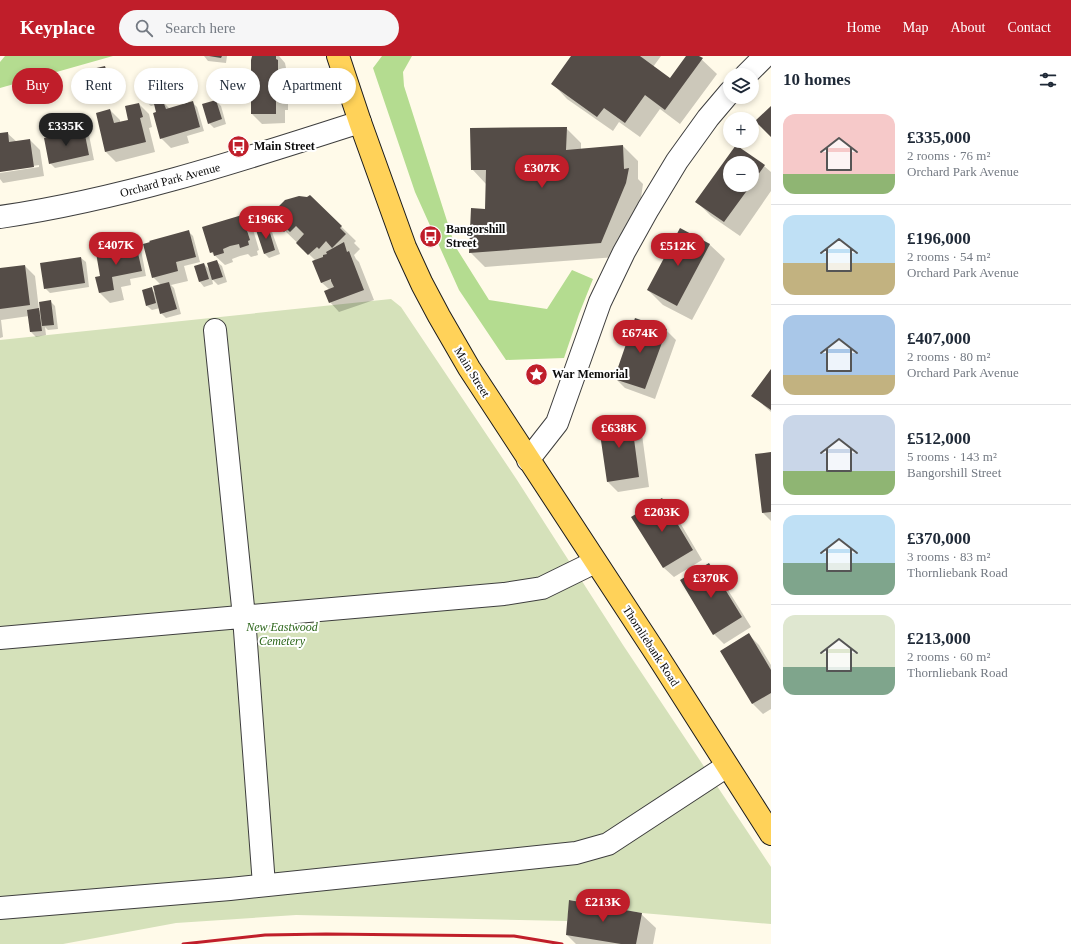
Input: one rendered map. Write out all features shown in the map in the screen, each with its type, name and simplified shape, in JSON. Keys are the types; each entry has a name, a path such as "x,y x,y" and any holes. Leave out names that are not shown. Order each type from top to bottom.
{"main road":[{"name":"Main Street","path":"338,56 360,122 406,247 422,284 469,368 528,460"},
{"name":"Thornliebank Road","path":"528,460 771,834"}],"street":[{"path":"753,68 765,56"},
{"path":"528,460 556,423 600,302 624,252 677,161 708,118 723,100"},
{"name":"Orchard Park Avenue","path":"0,217 94,200 174,180 268,152 360,122"},
{"path":"215,330 244,617 264,885"},
{"path":"0,638 504,594 542,588 595,562"},
{"path":"0,908 264,885 576,854 608,844 728,766"}],"green space":[{"path":"5,56 113,56 63,70 63,68 12,68 12,85 0,88 0,62"},
{"path":"382,56 412,56 403,72 404,86 455,246 489,300 547,309 572,270 593,279 564,358 506,360 459,290 415,192 373,68"},
{"name":"New Eastwood Cemetery","path":"391,299 401,307 517,480 623,645 771,867 771,924 642,913 570,900 567,921 296,915 176,923 63,944 0,944 0,340"}],"building":[{"path":"209,56 222,56 221,58"},
{"path":"252,56 276,56 276,59 278,60 278,68 268,68 268,104 276,104 276,114 251,114 251,104 260,104 260,68 251,68"},
{"path":"571,56 640,56 670,78 686,56 699,56 703,58 665,110 645,95 625,123 604,108 597,117 551,84"},
{"path":"139,104 143,117 140,118 146,142 105,152 96,113 110,109 114,123 128,120 125,106"},
{"path":"154,104 164,104 166,109 183,104 194,104 200,127 160,139 153,113 156,112"},
{"path":"202,104 217,104 222,119 208,124"},
{"path":"771,106 771,137 759,125 759,117"},
{"path":"567,127 566,150 623,145 624,169 629,168 626,183 601,243 469,253 471,208 485,209 486,170 471,170 470,128"},
{"path":"84,130 89,155 49,164 44,138"},
{"path":"8,132 9,142 30,139 34,167 0,172 0,133"},
{"path":"734,148 740,148 752,156 728,156"},
{"path":"759,161 765,165 759,173"},
{"path":"723,163 723,192 746,192 724,222 695,202"},
{"path":"310,195 342,226 340,228 346,234 332,248 326,241 319,249 317,247 308,255 296,243 304,234 296,226 290,232 287,229 284,232 277,225 280,222 271,214 285,200 299,196 307,197"},
{"path":"242,215 250,240 248,241 249,245 240,248 239,244 230,246 223,249 224,253 214,256 213,252 210,253 202,227"},
{"path":"268,226 275,250 264,254 256,230"},
{"path":"680,228 710,244 677,306 647,290"},
{"path":"189,230 196,257 176,262 178,271 152,278 143,244"},
{"path":"344,242 364,290 329,303 324,291 334,287 331,279 321,283 312,261 323,257 323,255 327,254 326,252"},
{"path":"136,244 142,271 112,277 114,290 99,293 95,277 100,276 96,253"},
{"path":"81,257 85,283 44,289 40,263"},
{"path":"217,260 223,277 212,280 207,263"},
{"path":"204,263 209,279 199,282 194,266"},
{"path":"25,265 30,305 0,309 0,268"},
{"path":"169,282 177,309 160,314 153,286"},
{"path":"152,287 156,303 146,306 142,290"},
{"path":"51,300 54,325 42,326 39,302"},
{"path":"39,308 42,331 30,332 27,310"},
{"path":"635,318 667,329 645,389 614,379"},
{"path":"771,369 771,410 751,396"},
{"path":"631,416 639,477 607,482 598,420"},
{"path":"771,452 771,512 762,513 755,454"},
{"path":"662,498 693,550 663,568 631,517"},
{"path":"709,563 742,617 713,635 680,580"},
{"path":"749,633 771,670 771,693 752,704 720,651"},
{"path":"569,900 642,913 636,944 621,944 566,935"}],"railway":[{"path":"183,944 265,935 326,934 514,936 562,944"}],"place":[{"name":"Main Street","path":"238,146"},
{"name":"Bangorshill Street","path":"430,236"},
{"name":"War Memorial","path":"537,374"}]}
